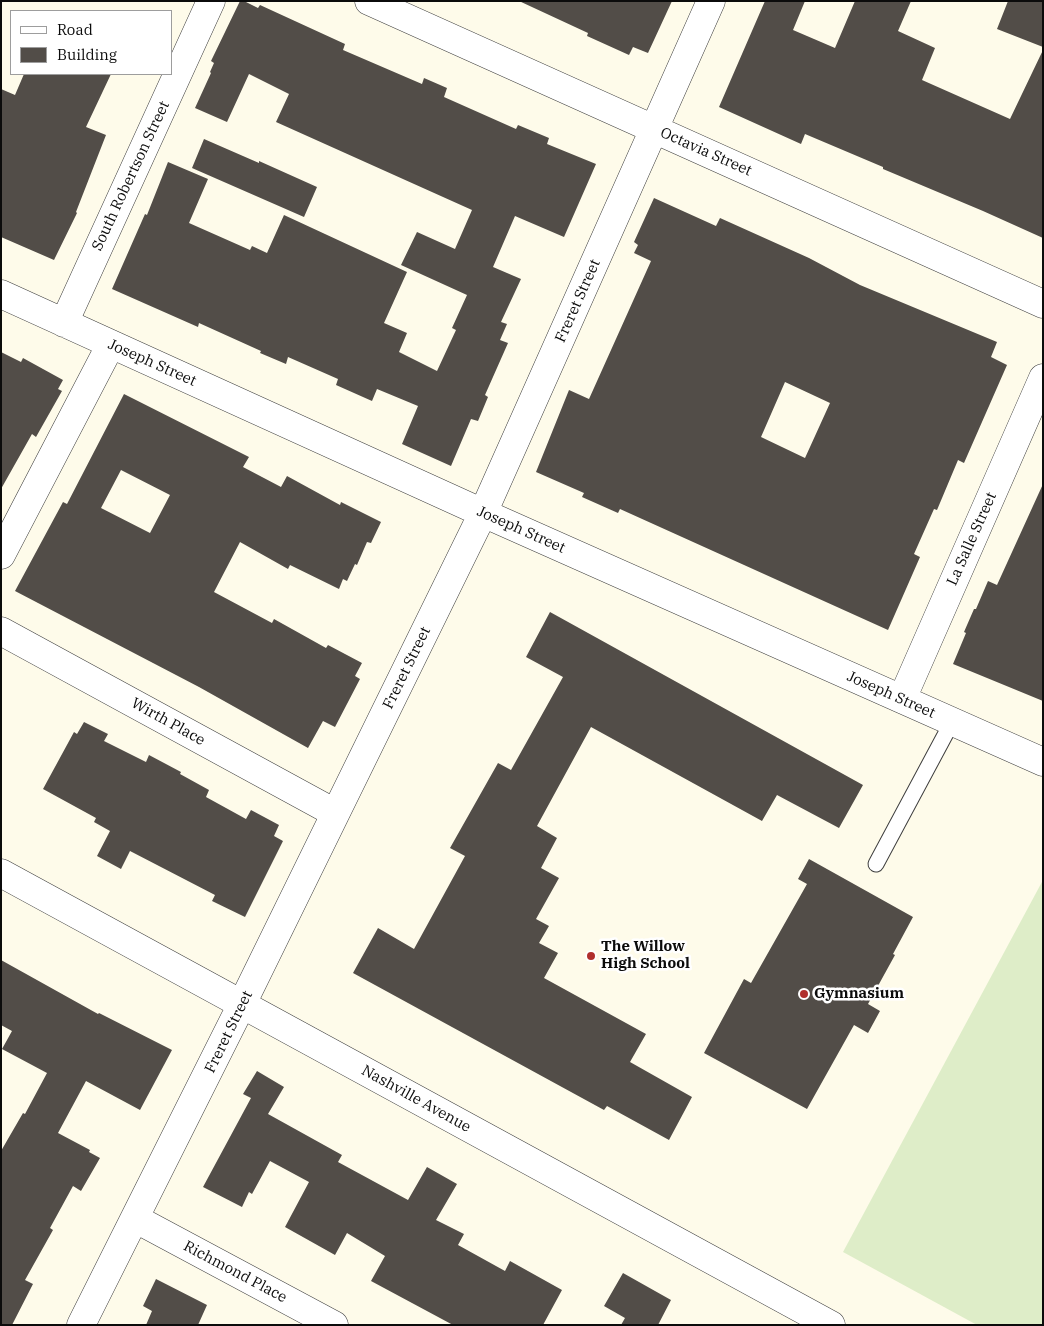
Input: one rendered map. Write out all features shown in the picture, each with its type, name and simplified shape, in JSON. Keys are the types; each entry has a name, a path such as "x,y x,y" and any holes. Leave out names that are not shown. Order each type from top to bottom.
{"street":[{"name":"South Robertson Street","path":"64,323 211,1"},
{"name":"Octavia Street","path":"369,1 1043,304"},
{"name":"Freret Street","path":"81,1325 136,1219 483,513 711,1"},
{"name":"Joseph Street","path":"1,294 483,513 1043,762"},
{"path":"1,555 111,344"},
{"name":"La Salle Street","path":"902,699 1043,378"},
{"name":"Wirth Place","path":"1,631 335,813"},
{"name":"Nashville Avenue","path":"1,873 830,1325"},
{"name":"Richmond Place","path":"136,1219 334,1325"}],"lane":[{"path":"876,864 952,722"}],"green space":[{"path":"1043,880 1043,1323 1042,1325 977,1325 843,1252"}],"building":[{"path":"240,1 258,8 260,5 345,44 343,50 422,84 424,78 447,88 444,97 516,129 518,125 549,138 547,144 596,164 564,237 515,216 493,267 521,279 501,322 507,324 500,340 508,343 485,395 488,397 478,421 471,419 451,466 402,444 418,406 377,389 372,401 336,385 338,379 288,357 286,364 199,323 198,327 112,289 145,214 147,215 168,162 208,179 189,223 250,250 252,246 267,253 284,215 407,272 384,323 407,333 399,352 437,371 456,330 452,328 467,295 401,265 417,232 455,249 472,210 276,122 289,94 249,74 227,122 195,108 211,73 214,63 211,61"},
{"path":"519,1 672,1 648,53 633,47 629,55 587,36 588,33"},
{"path":"765,1 805,1 793,30 835,48 855,1 911,1 898,31 935,48 922,80 1010,119 1043,50 1043,238 805,134 801,144 719,107"},
{"path":"1008,1 1043,1 1043,47 997,29"},
{"path":"24,75 111,75 86,127 106,135 77,213 54,260 1,237 1,89 15,95"},
{"path":"204,139 317,187 304,217 192,168"},
{"path":"654,198 716,226 720,218 809,258 860,285 997,342 991,357 1007,365 964,463 958,460 937,510 934,509 914,554 920,557 888,630 620,509 618,513 582,497 584,493 536,472 569,390 589,399 651,261 634,253 638,245 634,242","holes":["785,382 830,403 805,458 761,437"]},
{"path":"1,352 21,362 23,358 63,380 58,389 62,391 36,437 32,434 1,489"},
{"path":"124,394 249,457 243,467 281,487 287,476 340,505 341,502 381,522 371,543 367,542 357,565 355,564 347,581 343,579 339,589 290,565 288,569 240,542 214,592 272,623 274,619 326,648 328,645 362,663 355,676 360,679 335,727 323,721 308,748 199,687 15,591 63,502 67,504","holes":["121,470 170,495 150,533 101,508"]},
{"path":"1043,484 1043,701 953,664 966,633 964,632 988,581 997,585"},
{"path":"550,612 863,785 839,828 777,795 762,821 591,727 537,826 557,838 541,868 559,878 536,919 549,926 539,943 558,953 544,978 646,1034 630,1062 692,1097 669,1140 607,1106 604,1110 353,973 378,928 414,949 465,856 450,848 498,763 511,770 563,677 526,657"},
{"path":"84,722 108,734 104,741 146,762 149,755 181,772 180,774 209,790 206,797 246,819 251,810 279,825 274,836 283,841 245,917 212,901 215,895 130,851 121,869 97,856 110,831 94,822 96,818 43,789 74,732 77,734"},
{"name":"Gymnasium","path":"809,859 913,917 868,1004 880,1011 868,1033 854,1025 807,1109 704,1053 744,979 751,983 807,884 798,879"},
{"path":"1,960 98,1014 172,1050 140,1110 86,1081 58,1133 90,1150 89,1152 100,1158 81,1191 73,1186 50,1228 53,1230 25,1280 33,1284 12,1325 1,1325 1,1151 23,1113 25,1114 47,1073 2,1049 12,1031 1,1025"},
{"path":"257,1071 284,1087 268,1114 342,1155 338,1162 408,1200 427,1167 457,1184 436,1220 464,1234 458,1245 505,1271 510,1261 562,1290 543,1325 453,1325 371,1281 385,1256 347,1233 335,1255 285,1227 309,1182 270,1161 252,1194 249,1192 242,1207 203,1187 251,1098 243,1094"},
{"path":"623,1273 671,1300 658,1325 621,1325 625,1318 604,1306"},
{"path":"156,1279 207,1305 198,1325 146,1325 152,1311 143,1306"}],"place":[{"name":"The Willow High School","path":"591,956"},
{"name":"Gymnasium","path":"804,994"}]}
